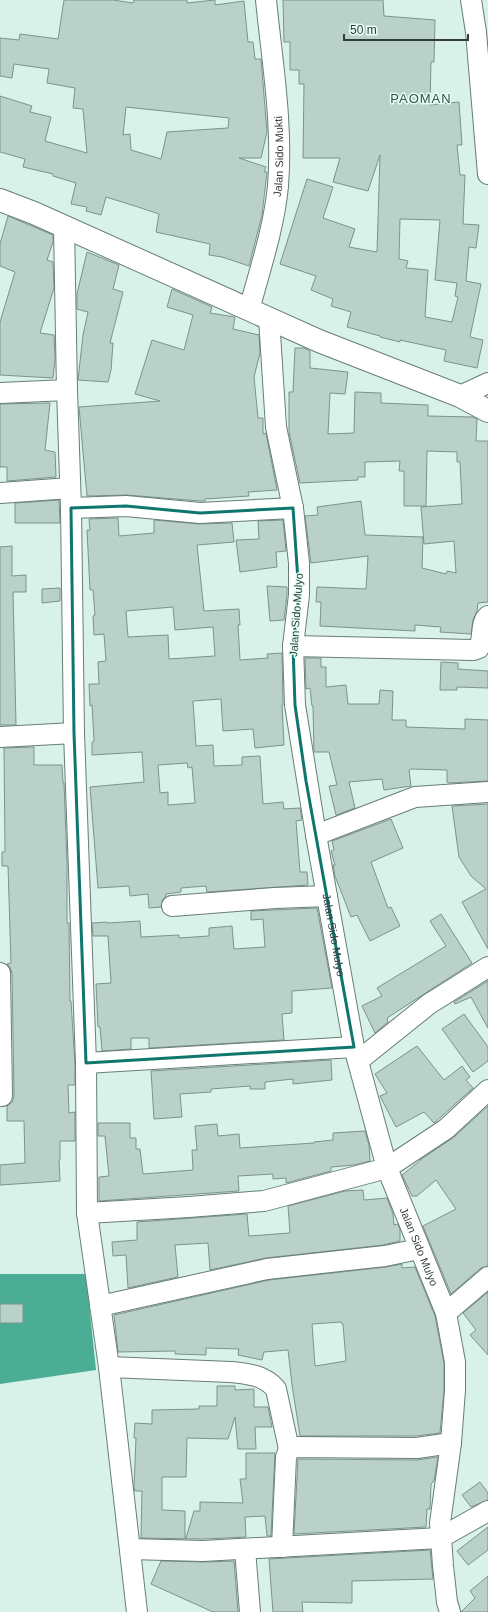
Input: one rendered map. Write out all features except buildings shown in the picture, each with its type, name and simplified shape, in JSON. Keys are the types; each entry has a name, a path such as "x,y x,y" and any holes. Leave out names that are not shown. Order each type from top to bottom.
{"street":[{"name":"Jalan Sido Mukti","path":"249,310 272,226 278,187 278,118 266,0"},
{"path":"471,0 482,31 488,174"},
{"path":"0,200 372,363 460,396 488,411"},
{"path":"64,227 71,508 74,733 86,1063 87,1213 109,1367 137,1612"},
{"name":"Jalan Sido Mulyo","path":"269,318 276,426 293,508 299,563 299,595 293,646 295,705 316,835 356,1054 387,1168 446,1313 455,1362 455,1390 451,1443 440,1523 440,1538 447,1602 450,1612"},
{"path":"460,396 488,383"},
{"path":"0,393 67,390"},
{"path":"0,493 70,488"},
{"path":"71,508 126,506 200,513 293,508"},
{"path":"293,646 473,650 479,648 482,642 484,621 488,616"},
{"path":"0,737 74,733"},
{"path":"316,835 415,797 488,792"},
{"path":"172,906 275,898 327,896"},
{"path":"86,1063 356,1054 429,1004 488,967"},
{"path":"0,973 2,1096"},
{"path":"87,1213 264,1201 387,1168 446,1129 488,1090"},
{"path":"100,1306 267,1269 385,1256 419,1249"},
{"path":"446,1313 488,1277"},
{"path":"109,1367 250,1374 262,1377 276,1389 289,1449 286,1457 282,1547"},
{"path":"289,1449 294,1447 417,1448 451,1443"},
{"path":"130,1549 203,1551 440,1538 488,1511"},
{"path":"245,1549 250,1612"}],"highlighted area":[{"path":"126,506 200,513 293,508 299,595 293,646 295,705 306,781 354,1047 86,1063 74,733 71,508"}],"shaded area":[{"path":"0,1274 86,1274 96,1370 0,1384"}],"district":[{"name":"PAOMAN","path":"421,98"}]}
